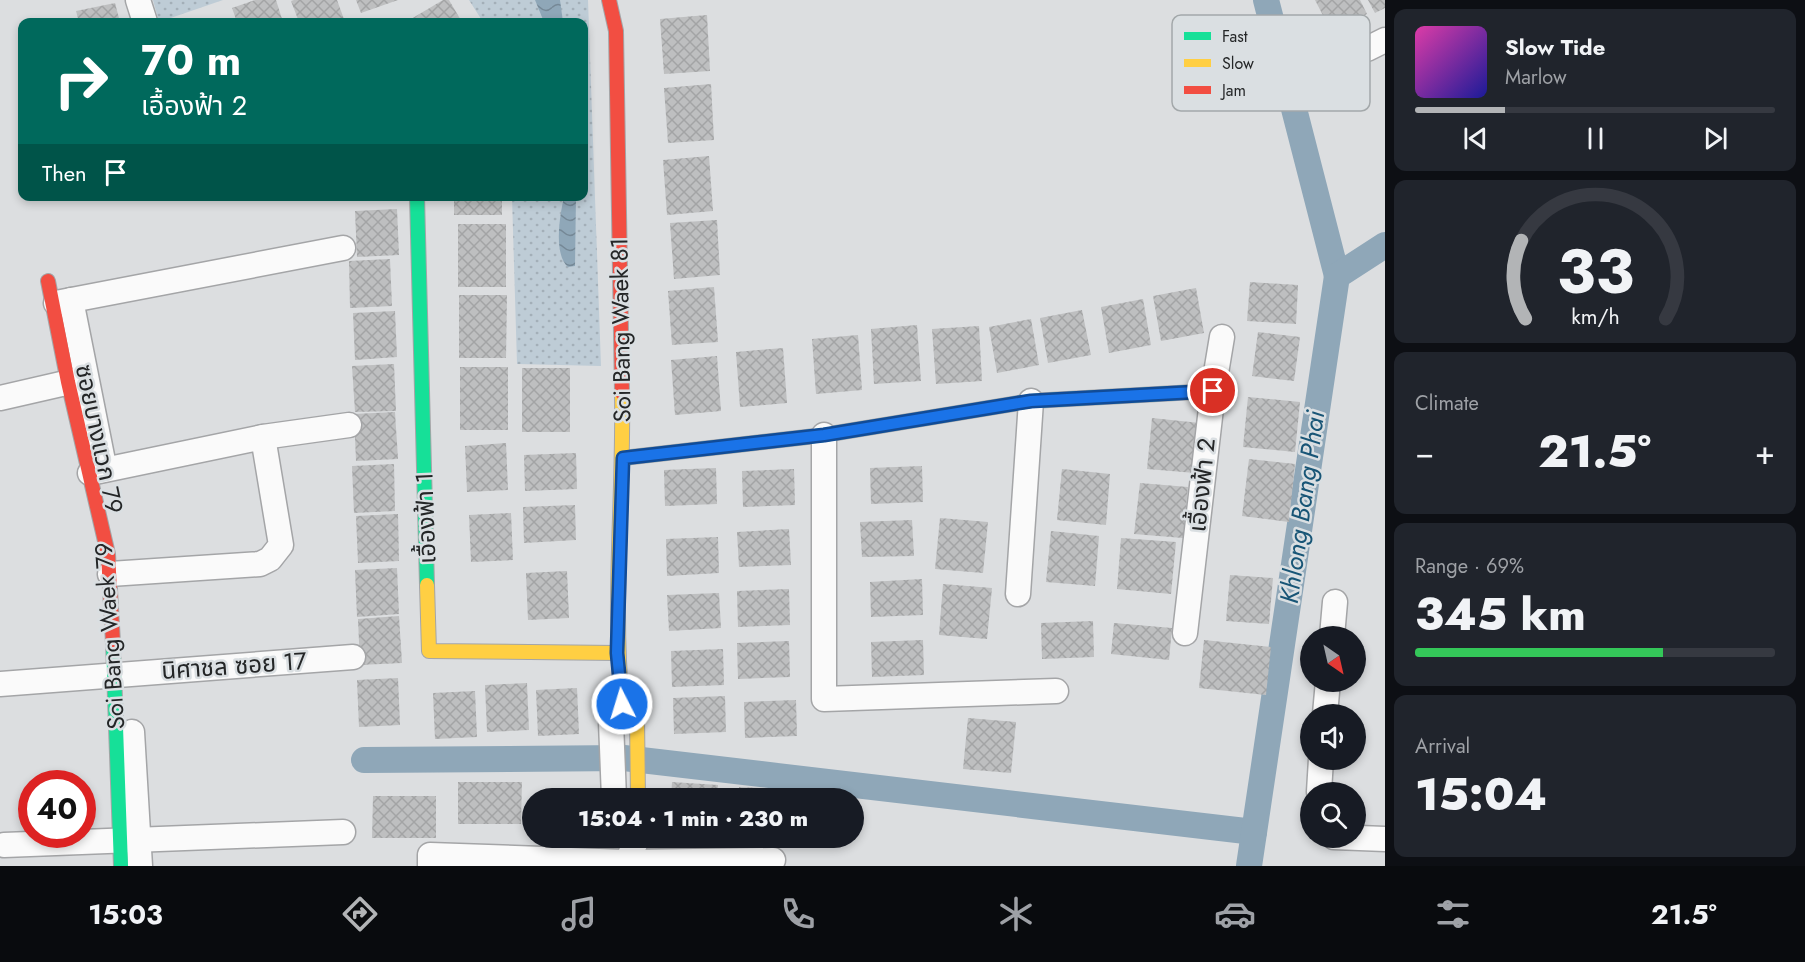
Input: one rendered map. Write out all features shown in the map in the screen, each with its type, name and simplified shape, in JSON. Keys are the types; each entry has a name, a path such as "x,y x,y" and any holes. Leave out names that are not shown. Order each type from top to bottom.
{"street":[{"path":"138,0 144,18"},
{"name":"Soi Bang Waek 81","path":"609,0 616,31 623,458 617,653 623,714 636,788"},
{"name":"เอื้องฟ้า 1","path":"417,201 429,651 617,653"},
{"name":"ซอยบางแวก 79","path":"141,866 129,840 117,574 121,541 97,472 57,295 343,248"},
{"name":"เอื้องฟ้า 2","path":"1185,633 1213,391 1222,337"},
{"path":"0,398 77,380"},
{"path":"623,458 824,435 1031,401 1213,391"},
{"path":"1018,594 1031,401"},
{"path":"97,472 263,437 349,425"},
{"path":"824,435 824,699 1056,691"},
{"path":"117,574 260,564 270,560 281,545 263,437"},
{"path":"1333,626 1335,602"},
{"name":"นิศาชล ซอย 17","path":"0,684 353,657"},
{"path":"615,788 623,714"},
{"path":"4,845 343,832"},
{"path":"1366,838 1385,839"},
{"path":"121,866 129,840"},
{"path":"620,848 626,864"},
{"path":"626,864 633,848"},
{"path":"430,866 430,855 626,864 773,860"}],"shaded area":[{"path":"153,0 223,0 171,18 158,18"},
{"path":"469,0 588,0 601,366 517,364 512,201 588,201 588,18 480,18"}],"water":[{"path":"535,0 560,0 562,18 542,18"},
{"path":"563,201 576,201 575,266 568,267 560,253 560,223"}],"building":[{"path":"255,0 276,0 282,18 236,18 232,8"},
{"path":"337,0 344,18 297,18 291,1"},
{"path":"356,0 398,0 361,13"},
{"path":"443,0 449,0 460,18 413,18"},
{"path":"1315,0 1360,0 1367,14 1365,15 1323,15"},
{"path":"1368,0 1385,0 1385,8 1375,13"},
{"path":"115,3 119,18 78,18 76,11"},
{"path":"707,15 710,71 664,74 660,19"},
{"path":"711,84 714,140 668,143 664,88"},
{"path":"709,156 713,211 667,215 663,160"},
{"path":"454,201 502,201 502,215 454,215"},
{"path":"397,209 399,255 357,257 355,211"},
{"path":"717,220 720,275 674,279 670,223"},
{"path":"458,224 506,224 506,287 458,287"},
{"path":"390,259 392,306 350,308 349,261"},
{"path":"1250,282 1298,285 1296,324 1247,321"},
{"path":"714,287 718,342 672,345 668,291"},
{"path":"1196,288 1204,333 1161,341 1153,296"},
{"path":"459,295 507,295 506,358 459,358"},
{"path":"1143,299 1151,345 1109,353 1101,307"},
{"path":"1082,310 1091,355 1048,363 1040,318"},
{"path":"395,311 397,357 355,360 353,313"},
{"path":"1031,319 1039,365 997,373 989,327"},
{"path":"917,325 921,381 874,384 871,329"},
{"path":"979,326 982,381 936,384 932,329"},
{"path":"1258,332 1300,337 1294,381 1252,376"},
{"path":"858,335 862,390 816,394 812,339"},
{"path":"783,348 787,403 740,407 736,352"},
{"path":"717,356 721,411 675,415 671,360"},
{"path":"394,364 396,411 355,412 352,366"},
{"path":"460,367 508,367 508,430 460,430"},
{"path":"522,368 570,368 570,432 522,432"},
{"path":"1248,397 1300,402 1295,452 1243,447"},
{"path":"395,412 398,459 356,461 354,414"},
{"path":"1152,418 1200,423 1195,473 1147,469"},
{"path":"506,443 508,490 467,492 465,446"},
{"path":"576,453 577,489 525,491 524,455"},
{"path":"1249,459 1295,464 1289,522 1242,516"},
{"path":"394,464 395,511 354,513 352,466"},
{"path":"922,466 923,502 871,504 870,468"},
{"path":"716,468 717,504 665,506 664,470"},
{"path":"794,469 795,505 743,507 742,471"},
{"path":"1062,469 1110,474 1106,525 1057,520"},
{"path":"1140,483 1188,487 1183,538 1134,534"},
{"path":"575,505 576,540 524,543 523,507"},
{"path":"511,513 513,560 471,562 469,515"},
{"path":"398,514 399,561 358,563 356,516"},
{"path":"940,518 988,522 983,573 935,569"},
{"path":"912,520 914,556 862,557 860,522"},
{"path":"789,529 791,565 739,567 737,532"},
{"path":"1051,531 1099,536 1095,586 1046,582"},
{"path":"718,537 719,573 667,576 666,539"},
{"path":"1121,538 1176,542 1171,594 1117,589"},
{"path":"397,568 399,614 357,617 355,570"},
{"path":"567,571 569,618 528,620 526,573"},
{"path":"1230,575 1273,578 1269,624 1226,621"},
{"path":"922,579 923,615 871,617 870,582"},
{"path":"943,584 992,588 987,639 939,635"},
{"path":"789,589 790,625 738,627 737,591"},
{"path":"719,593 721,628 669,631 667,595"},
{"path":"399,616 402,663 360,665 358,619"},
{"path":"1093,621 1094,657 1042,659 1041,623"},
{"path":"1114,623 1172,628 1169,660 1111,654"},
{"path":"923,640 924,675 872,677 871,642"},
{"path":"1204,640 1271,647 1266,695 1199,688"},
{"path":"789,641 790,677 738,679 737,643"},
{"path":"723,649 724,685 672,687 671,651"},
{"path":"398,678 400,725 359,727 357,680"},
{"path":"527,683 529,730 487,732 485,685"},
{"path":"577,688 579,734 538,736 536,690"},
{"path":"475,691 477,737 435,739 433,693"},
{"path":"725,696 726,732 674,734 673,698"},
{"path":"796,700 797,736 745,738 744,702"},
{"path":"968,718 1016,722 1011,773 963,769"},
{"path":"458,782 522,782 521,824 458,824"},
{"path":"672,782 718,785 718,788 672,788"},
{"path":"373,796 436,796 436,838 372,838"}],"waterway":[{"path":"1266,0 1270,15"},
{"path":"1295,111 1337,276"},
{"name":"Khlong Bang Phai","path":"1249,866 1337,276 1385,245"},
{"path":"364,760 624,758 1254,832"}],"traffic: fast":[{"path":"417,201 427,585"},
{"path":"623,458 824,435 1031,401 1213,391"},
{"path":"113,643 121,866"}],"traffic: slow":[{"path":"622,393 618,588 619,665 622,704 637,717 638,788"},
{"path":"427,585 429,651 617,653"}],"traffic: jam":[{"path":"609,0 616,31 622,393"},
{"path":"48,281 68,382 108,554 113,643"}],"route":[{"path":"622,704 617,653 623,458 824,435 1031,401 1213,391"}]}
